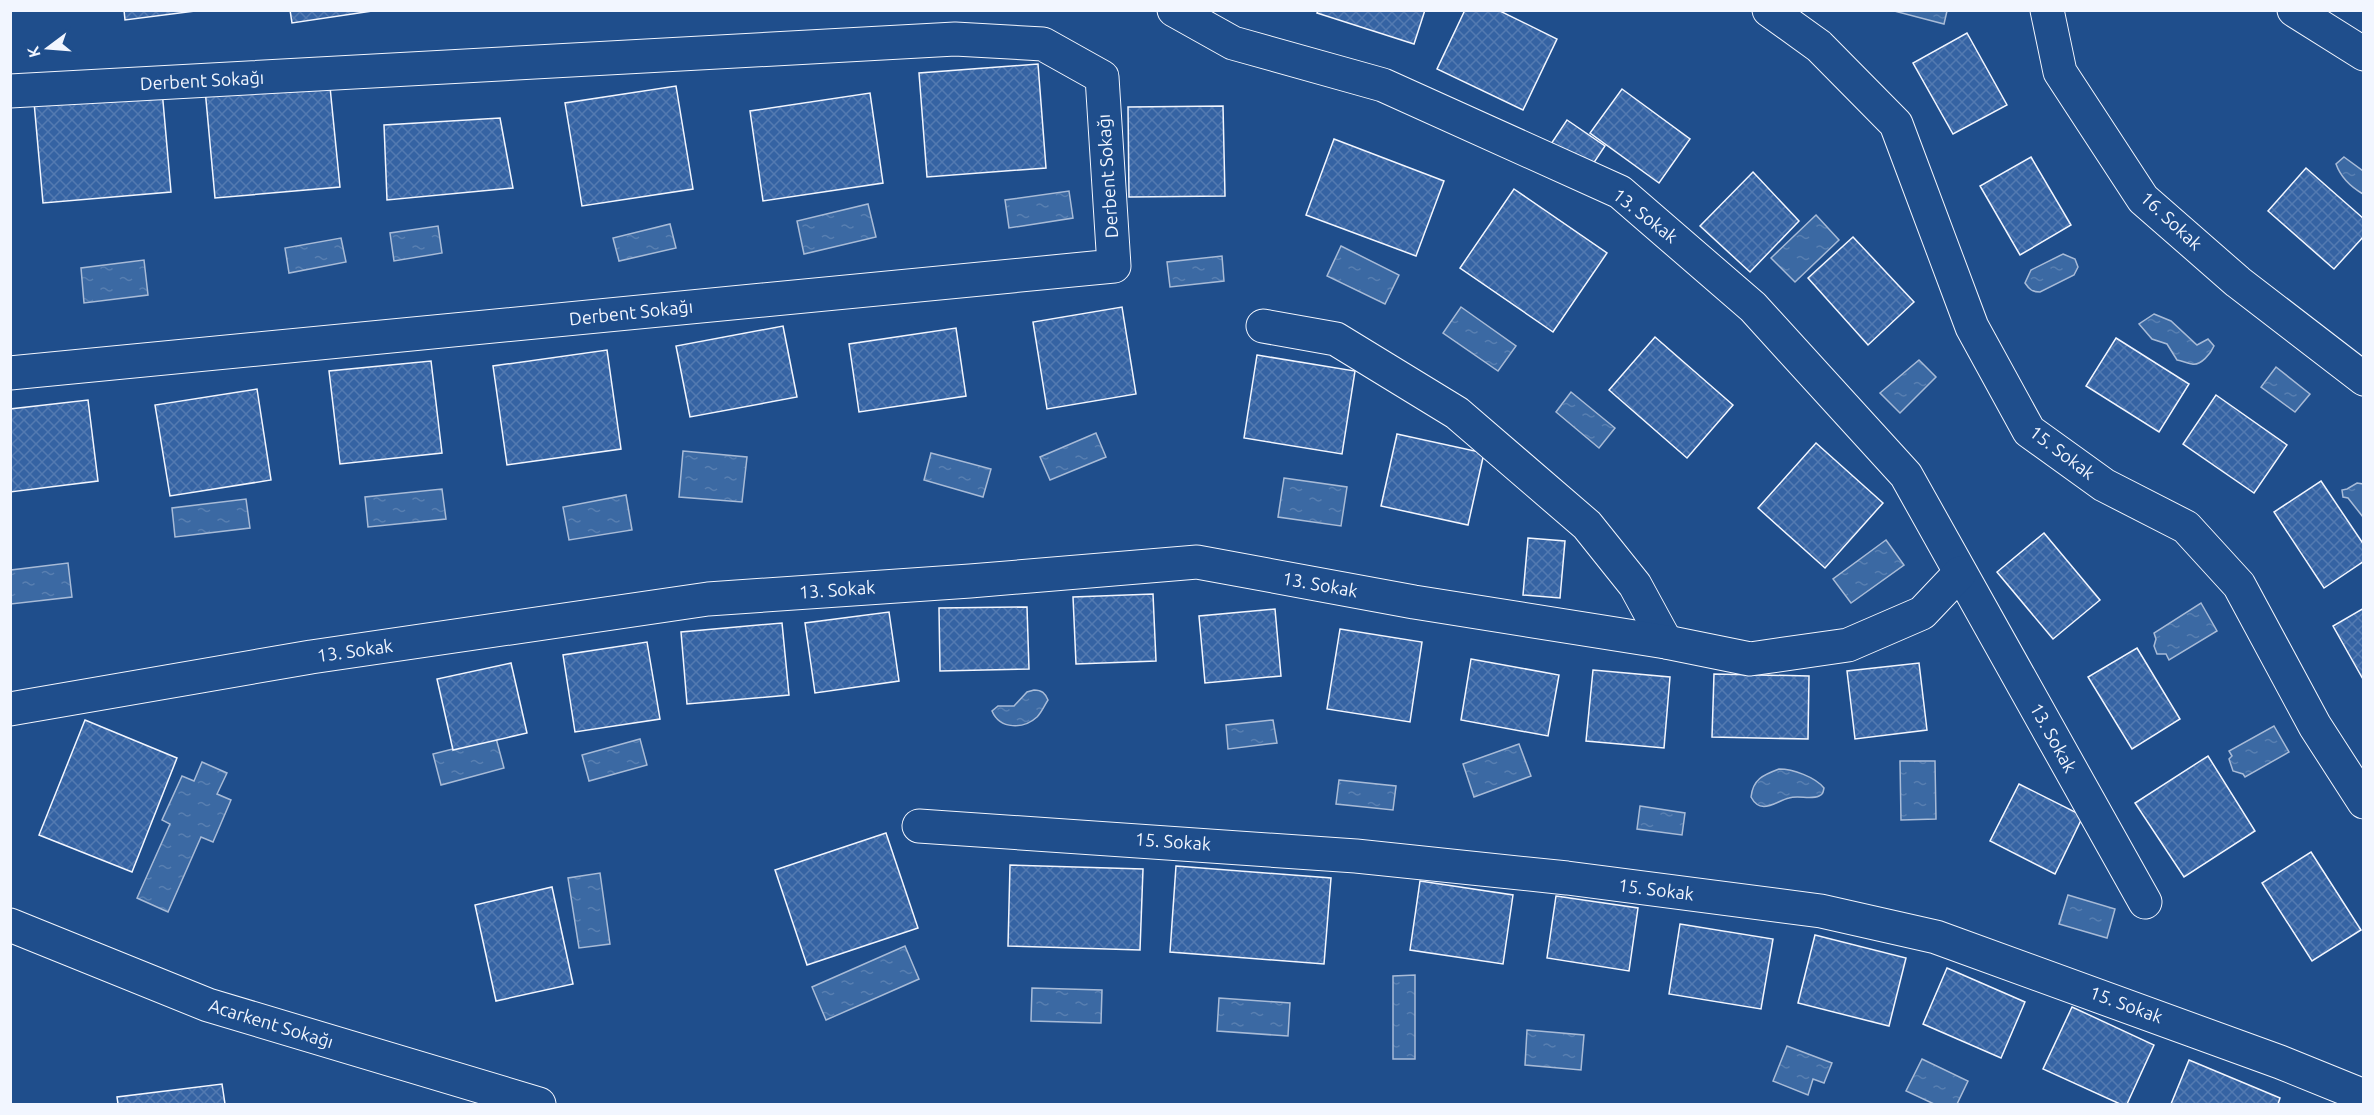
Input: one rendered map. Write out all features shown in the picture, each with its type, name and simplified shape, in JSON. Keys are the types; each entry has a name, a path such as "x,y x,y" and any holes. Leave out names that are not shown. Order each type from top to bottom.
{"street":[{"name":"13. Sokak","path":"1174,10 1233,43 1383,85 1620,192 1753,307 1906,475 2145,902"},
{"name":"15. Sokak","path":"1769,10 1819,46 1896,124 1972,327 2028,431 2104,485 2186,526 2239,585 2315,726 2364,802"},
{"name":"16. Sokak","path":"2047,10 2060,72 2143,199 2238,282 2364,379"},
{"path":"2294,10 2364,54"},
{"name":"Derbent Sokağı","path":"10,91 955,39 1043,44 1102,77 1114,266 10,373"},
{"path":"1263,326 1336,339 1457,413 1587,525 1635,585 1666,642"},
{"name":"13. Sokak","path":"10,709 311,657 708,598 958,582 1197,562 1414,602 1666,642 1750,658 1848,645 1922,613 1960,573"},
{"name":"15. Sokak","path":"919,826 1356,856 1567,879 1821,911 1936,937 2269,1058 2364,1096"},
{"name":"Acarkent Sokağı","path":"10,925 208,1005 539,1104"}],"water":[{"path":"1894,10 1947,11 1944,24"},
{"path":"2344,157 2363,171 2363,194 2347,182 2338,169 2336,164"},
{"path":"1069,191 1073,218 1009,228 1005,200"},
{"path":"868,204 876,237 804,254 797,221"},
{"path":"1816,215 1839,240 1795,282 1771,258"},
{"path":"670,224 676,248 619,261 613,238"},
{"path":"438,226 442,253 394,261 390,233"},
{"path":"341,238 346,262 289,273 285,248"},
{"path":"1341,246 1399,275 1385,304 1327,276"},
{"path":"2063,254 2075,259 2078,267 2074,275 2040,292 2029,288 2025,283 2031,270"},
{"path":"1222,256 1224,281 1170,287 1167,262"},
{"path":"144,260 148,295 84,303 81,268"},
{"path":"1461,307 1516,346 1498,371 1443,333"},
{"path":"2154,314 2171,321 2197,345 2208,339 2214,346 2211,352 2195,364 2177,360 2167,344 2152,339 2139,324"},
{"path":"1919,360 1936,377 1900,413 1880,393"},
{"path":"2276,367 2310,394 2295,412 2261,387"},
{"path":"1571,392 1615,428 1599,448 1556,412"},
{"path":"1096,433 1106,457 1050,480 1040,457"},
{"path":"683,451 747,457 742,502 679,497"},
{"path":"931,453 991,469 983,497 924,480"},
{"path":"1284,478 1347,487 1341,526 1278,517"},
{"path":"2357,483 2363,484 2363,517 2348,498 2343,497 2342,490"},
{"path":"442,489 446,519 368,527 365,497"},
{"path":"626,495 632,530 569,540 563,507"},
{"path":"246,499 250,528 175,537 172,508"},
{"path":"1886,540 1904,565 1851,603 1833,579"},
{"path":"68,563 72,597 11,604 11,570"},
{"path":"2201,603 2217,631 2169,660 2166,654 2157,654 2154,646 2156,639 2154,633"},
{"path":"1034,690 1043,692 1048,700 1039,715 1026,724 1013,726 1006,724 1001,722 992,711 998,706 1014,706 1027,692"},
{"path":"1273,720 1277,743 1228,749 1226,725"},
{"path":"2274,726 2289,752 2245,777 2233,771 2229,759 2232,756 2229,751"},
{"path":"496,738 504,768 441,785 433,754"},
{"path":"640,739 647,765 589,781 582,755"},
{"path":"1519,744 1531,776 1474,797 1463,764"},
{"path":"1900,761 1935,761 1936,819 1901,820"},
{"path":"202,762 227,773 217,794 231,800 213,842 201,837 168,912 137,898 170,824 162,820 182,776 194,781"},
{"path":"1779,769 1809,777 1824,788 1823,793 1816,797 1793,797 1769,806 1759,806 1751,797 1754,786 1764,776"},
{"path":"1339,780 1396,786 1393,810 1336,804"},
{"path":"1640,806 1685,813 1682,835 1637,829"},
{"path":"600,873 610,944 579,948 568,878"},
{"path":"2068,895 2115,909 2107,938 2059,924"},
{"path":"905,946 919,979 826,1020 812,987"},
{"path":"1415,975 1415,1059 1393,1059 1393,976"},
{"path":"1032,988 1102,990 1101,1023 1031,1021"},
{"path":"1219,998 1290,1003 1288,1036 1217,1031"},
{"path":"1527,1030 1584,1035 1581,1070 1525,1065"},
{"path":"1787,1046 1832,1063 1824,1083 1813,1079 1808,1095 1773,1081"},
{"path":"1922,1059 1968,1081 1957,1104 1934,1104 1906,1091"}],"building":[{"path":"124,10 203,10 125,20"},
{"path":"290,10 379,10 292,23"},
{"path":"1318,10 1425,10 1414,44 1317,13"},
{"path":"1465,10 1498,10 1557,39 1523,110 1437,69"},
{"path":"1967,33 2007,105 1953,134 1913,63"},
{"path":"1038,64 1046,168 927,177 919,73"},
{"path":"329,77 340,187 215,198 205,89"},
{"path":"676,86 693,189 582,206 565,103"},
{"path":"1622,89 1690,139 1659,183 1590,133"},
{"path":"162,90 171,192 43,203 34,102"},
{"path":"870,93 883,183 763,201 750,111"},
{"path":"1223,106 1225,196 1129,197 1128,107"},
{"path":"500,118 513,188 387,200 384,125"},
{"path":"1567,120 1605,146 1587,173 1549,147"},
{"path":"1334,139 1444,181 1416,256 1306,215"},
{"path":"2031,157 2071,225 2020,255 1980,186"},
{"path":"2306,168 2364,219 2364,236 2334,269 2268,211"},
{"path":"1753,172 1799,221 1750,272 1700,226"},
{"path":"1514,189 1607,253 1553,332 1460,268"},
{"path":"1853,237 1914,302 1868,345 1808,278"},
{"path":"1122,307 1136,394 1047,409 1033,322"},
{"path":"783,326 797,397 690,417 676,346"},
{"path":"956,328 966,396 859,412 849,344"},
{"path":"1655,337 1733,405 1687,458 1609,390"},
{"path":"2116,338 2189,384 2159,432 2086,386"},
{"path":"607,350 621,449 507,465 493,366"},
{"path":"1257,355 1355,371 1342,454 1244,438"},
{"path":"431,361 442,453 340,464 329,371"},
{"path":"257,389 271,480 170,496 155,405"},
{"path":"2216,395 2287,445 2254,493 2183,444"},
{"path":"88,400 98,481 10,492 10,409"},
{"path":"1397,434 1484,453 1468,525 1381,506"},
{"path":"1816,443 1883,503 1825,568 1758,508"},
{"path":"2321,481 2364,545 2364,561 2324,588 2274,512"},
{"path":"2044,533 2100,600 2053,639 1997,572"},
{"path":"1528,538 1565,541 1560,598 1523,595"},
{"path":"1153,594 1156,661 1076,664 1073,597"},
{"path":"1027,607 1029,669 940,671 939,608"},
{"path":"2364,608 2364,681 2333,626"},
{"path":"1275,609 1281,676 1205,683 1199,616"},
{"path":"889,612 899,681 815,693 805,623"},
{"path":"782,623 789,695 687,704 681,632"},
{"path":"1340,629 1422,642 1410,722 1327,709"},
{"path":"647,642 660,719 575,732 563,655"},
{"path":"2137,648 2180,719 2132,749 2088,677"},
{"path":"1471,659 1559,675 1548,736 1461,720"},
{"path":"511,663 527,733 453,750 437,679"},
{"path":"1919,663 1927,730 1855,739 1847,671"},
{"path":"1593,670 1670,677 1664,748 1586,741"},
{"path":"1714,674 1809,676 1808,739 1712,737"},
{"path":"85,720 177,758 132,872 39,835"},
{"path":"2208,756 2255,831 2184,877 2135,803"},
{"path":"2019,784 2083,816 2055,874 1990,841"},
{"path":"886,833 918,928 807,965 775,870"},
{"path":"2311,852 2361,930 2312,961 2262,883"},
{"path":"1010,865 1143,869 1140,950 1008,946"},
{"path":"1176,866 1331,878 1324,964 1170,952"},
{"path":"1420,881 1513,895 1503,964 1410,950"},
{"path":"552,887 573,984 496,1001 475,905"},
{"path":"1556,896 1638,908 1629,971 1547,958"},
{"path":"1680,924 1773,939 1761,1009 1669,994"},
{"path":"1815,935 1906,958 1889,1026 1798,1003"},
{"path":"1947,968 2025,1002 2001,1058 1923,1024"},
{"path":"2072,1007 2154,1045 2127,1104 2120,1104 2043,1069"},
{"path":"2189,1060 2280,1098 2278,1104 2171,1104"},
{"path":"222,1084 225,1104 118,1104 117,1097"}]}
